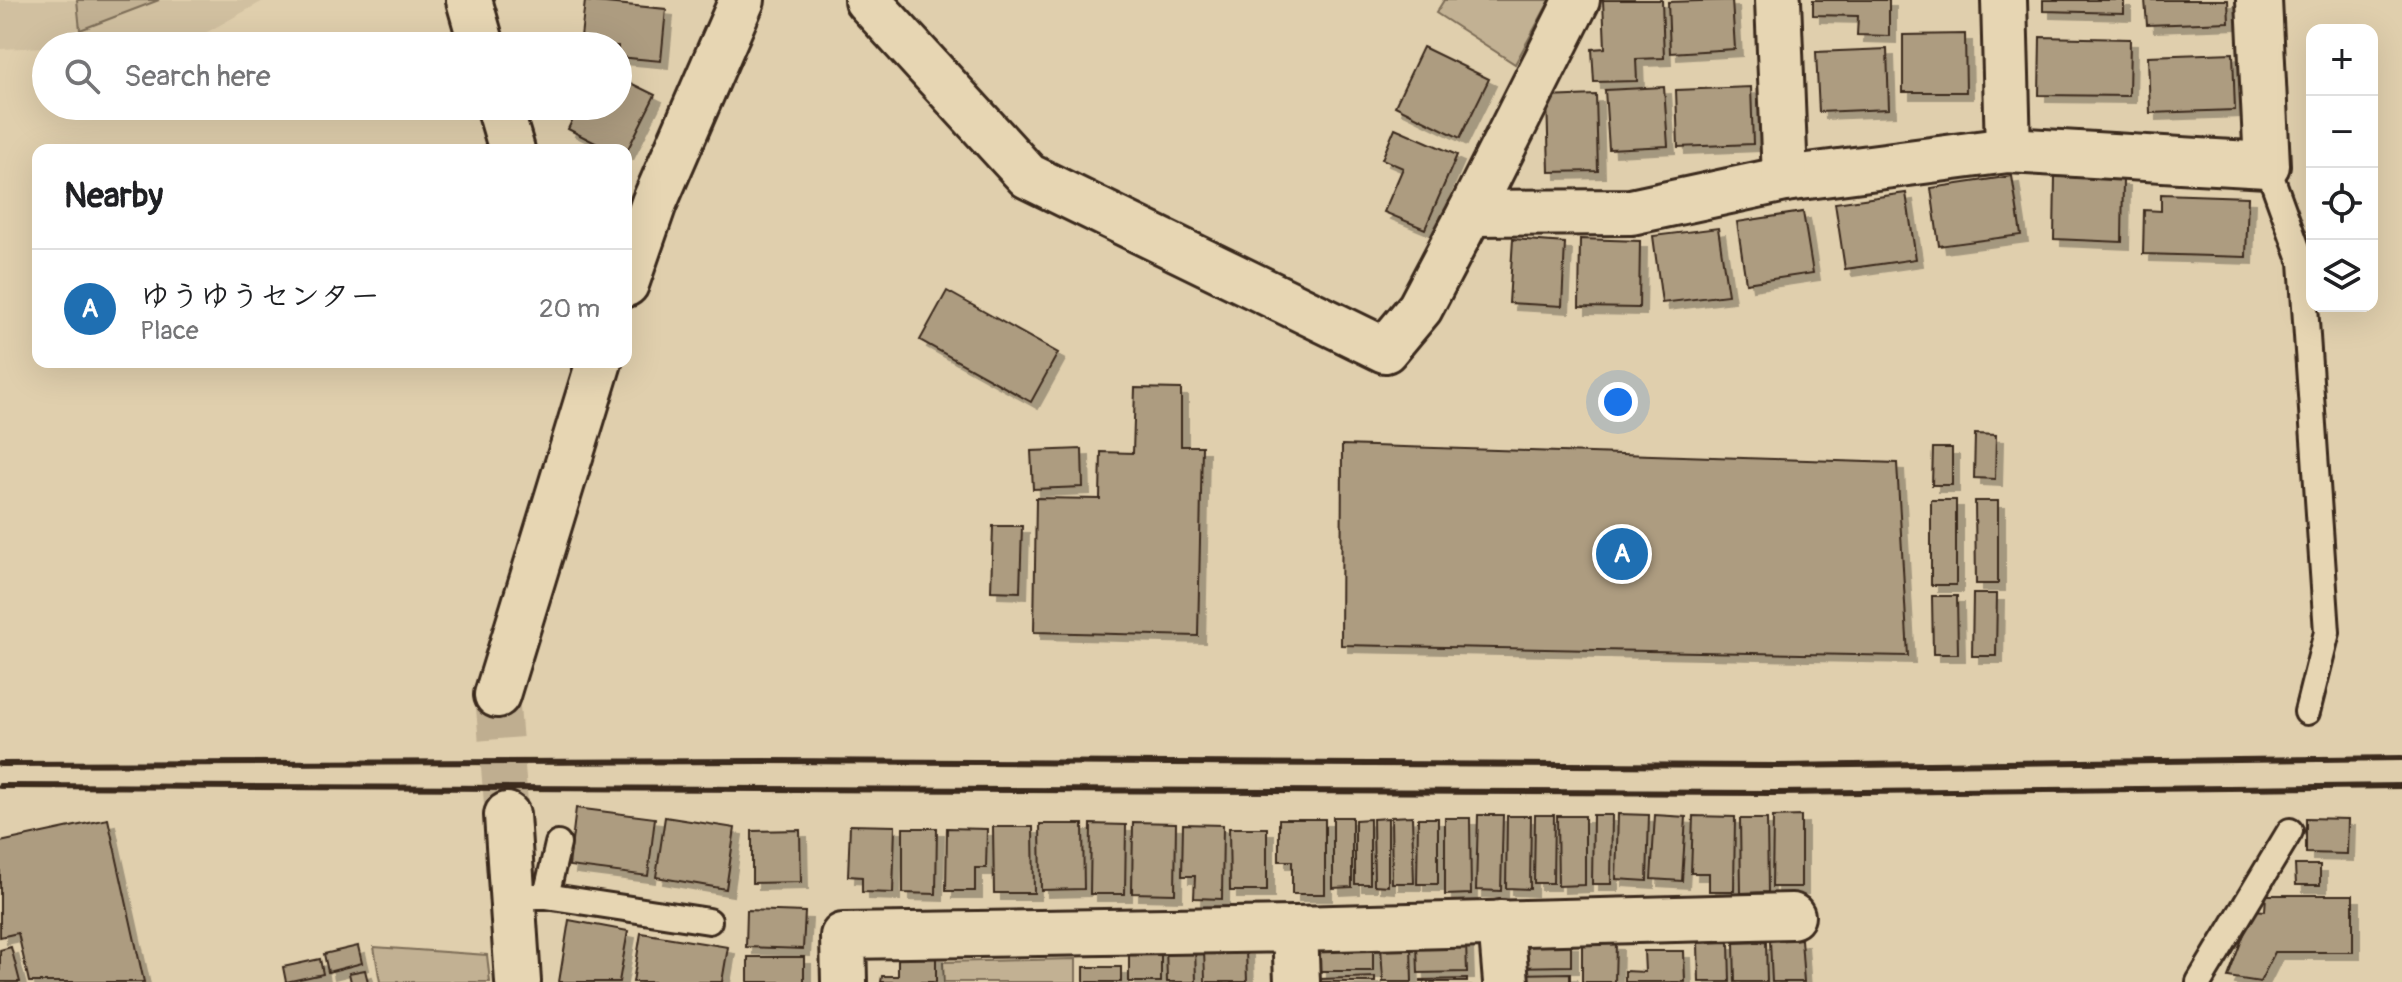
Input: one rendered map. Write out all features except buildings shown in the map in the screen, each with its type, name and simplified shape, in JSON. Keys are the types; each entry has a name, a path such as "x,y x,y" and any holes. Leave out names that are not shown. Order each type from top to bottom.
{"street":[{"path":"469,0 478,32"},
{"path":"632,267 654,203 742,0"},
{"path":"867,0 1028,176 1385,350 1420,308 1577,0"},
{"path":"1778,0 1785,179"},
{"path":"2004,0 2008,150"},
{"path":"1470,213 1631,212 1785,179 2008,150 2267,165 2259,0"},
{"path":"503,120 510,144"},
{"path":"497,695 586,375"},
{"path":"507,815 530,896 518,982"},
{"path":"844,982 843,936 1295,929 1792,916"},
{"path":"1501,923 1506,982"},
{"path":"1295,929 1297,982"}],"lane":[{"path":"2267,165 2302,262 2327,632 2307,712"},
{"path":"2199,982 2290,831"},
{"path":"558,844 530,896 709,921"}],"shaded area":[{"path":"0,0 265,0 207,32 32,32 32,48 0,49"},
{"path":"77,0 159,0 80,30"},
{"path":"1444,0 1550,0 1515,64 1436,13"},
{"path":"374,947 487,955 490,982 380,982"},
{"path":"1076,959 1076,982 944,982 943,962"}],"tunnel":[{"path":"497,695 507,815"}],"railway":[{"path":"0,764 763,761 1778,766 2402,758"},
{"path":"0,786 1773,793 2402,786"}],"place":[{"name":"ゆうゆうセンター","path":"1622,554"}]}
